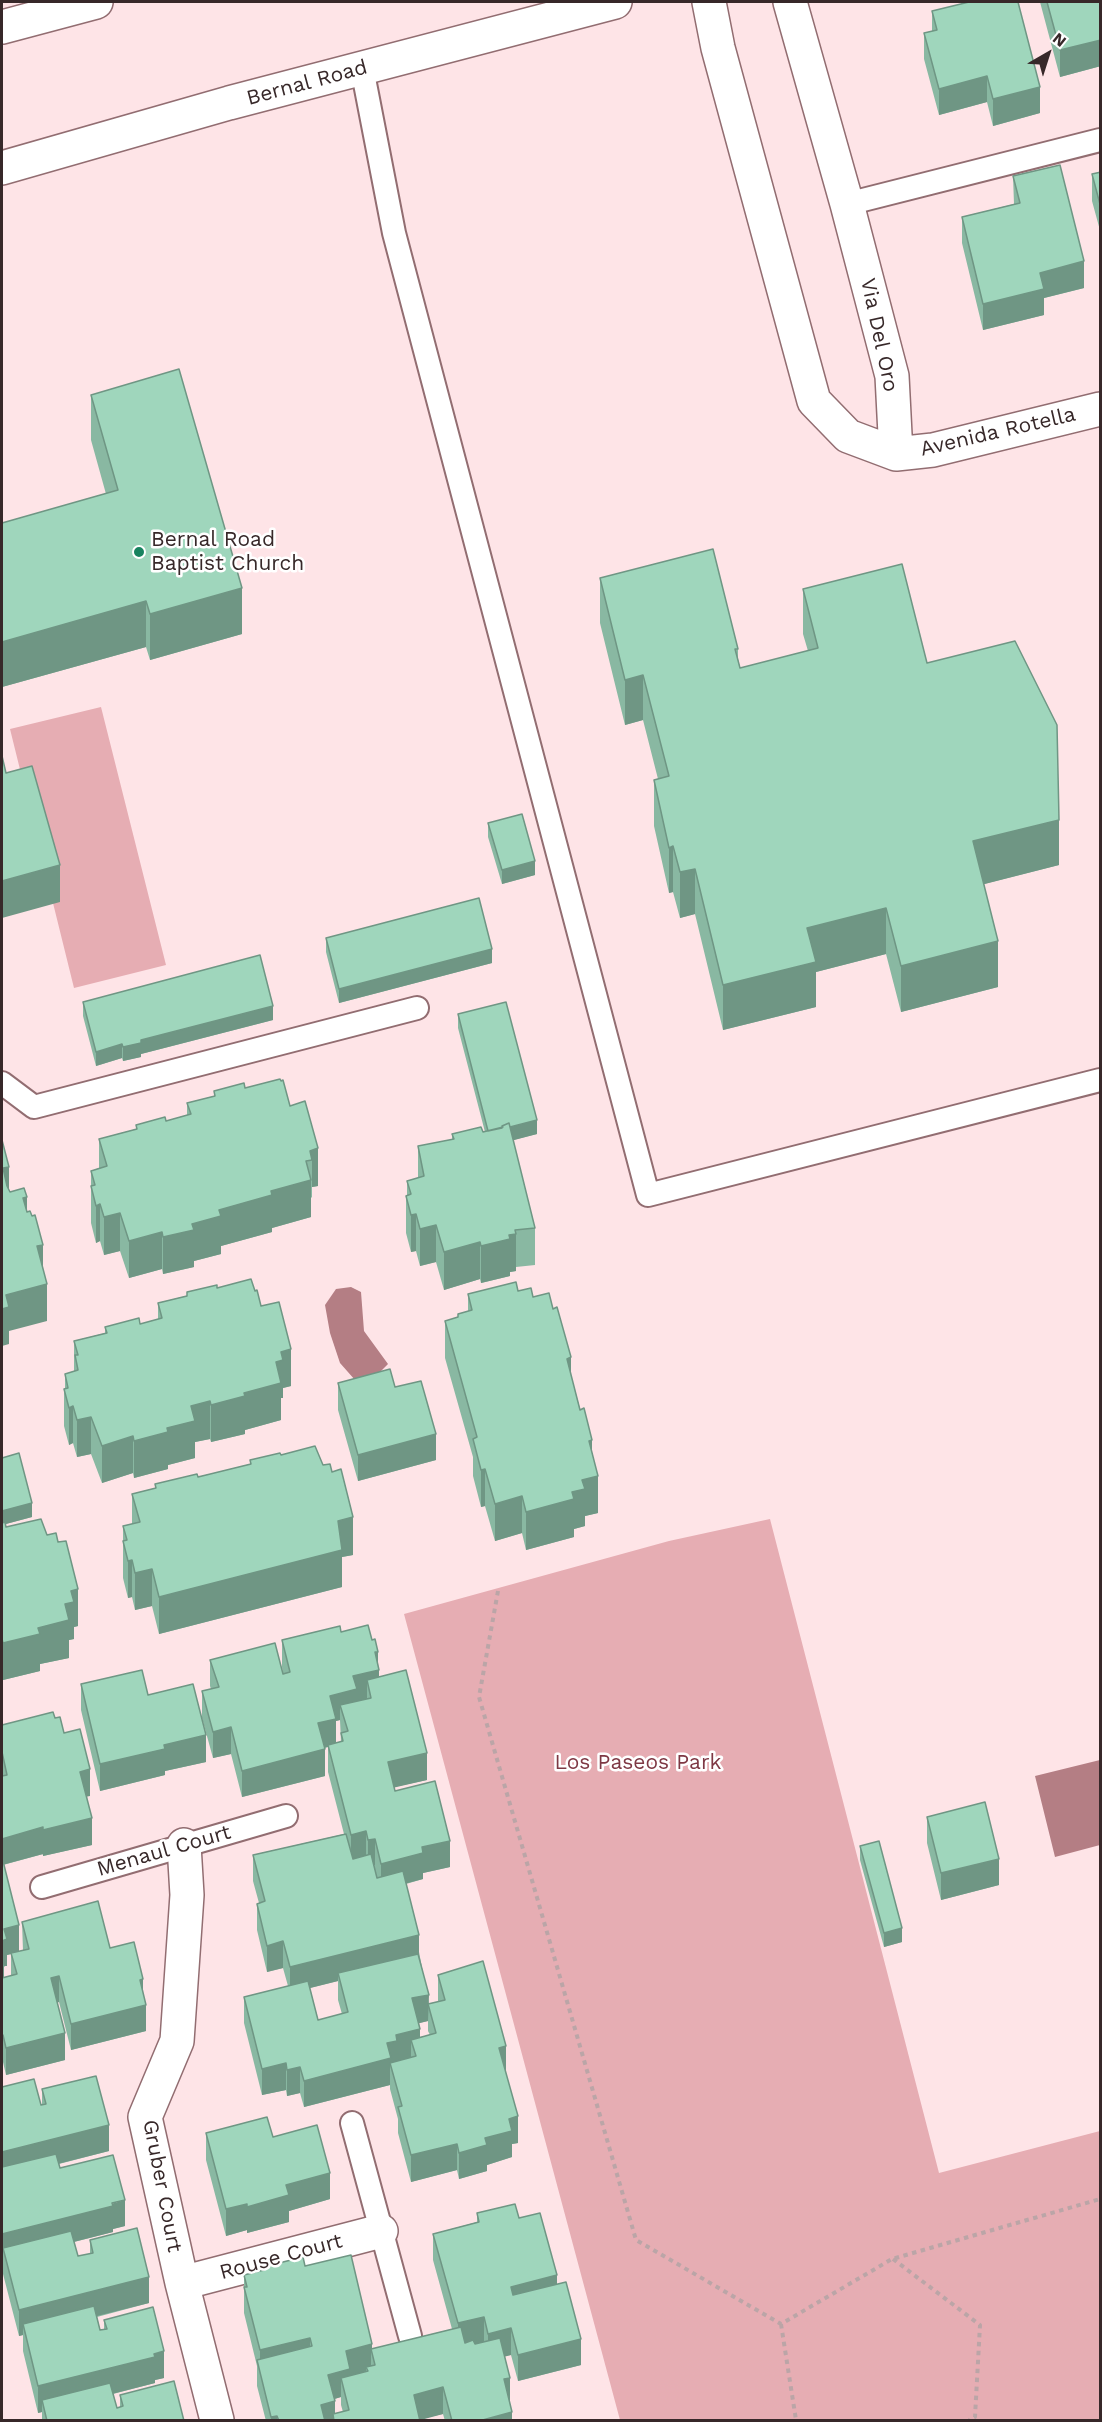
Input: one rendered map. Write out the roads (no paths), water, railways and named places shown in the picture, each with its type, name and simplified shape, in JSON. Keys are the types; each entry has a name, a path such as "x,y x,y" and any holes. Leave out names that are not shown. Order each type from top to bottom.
{"street":[{"path":"2,27 96,2"},
{"name":"Bernal Road","path":"2,168 229,103 615,2"},
{"path":"709,2 718,48 814,401 848,436 896,454"},
{"name":"Via Del Oro","path":"790,2 848,204 892,376 896,454"},
{"name":"Avenida Rotella","path":"896,454 933,450 1101,409"},
{"name":"Gruber Court","path":"184,1845 187,1895 177,2041 145,2117 182,2283 217,2421"},
{"name":"Rouse Court","path":"182,2283 381,2231"}],"lane":[{"path":"362,68 394,232 648,1195 1101,1080"},
{"path":"848,204 1101,140"},
{"path":"2,1083 34,1107 417,1008"},
{"name":"Menaul Court","path":"42,1887 286,1816"},
{"path":"352,2123 410,2336"}],"place":[{"name":"Bernal Road Baptist Church","path":"139,552"}],"park label":[{"name":"Los Paseos Park","path":"638,1763"}]}
